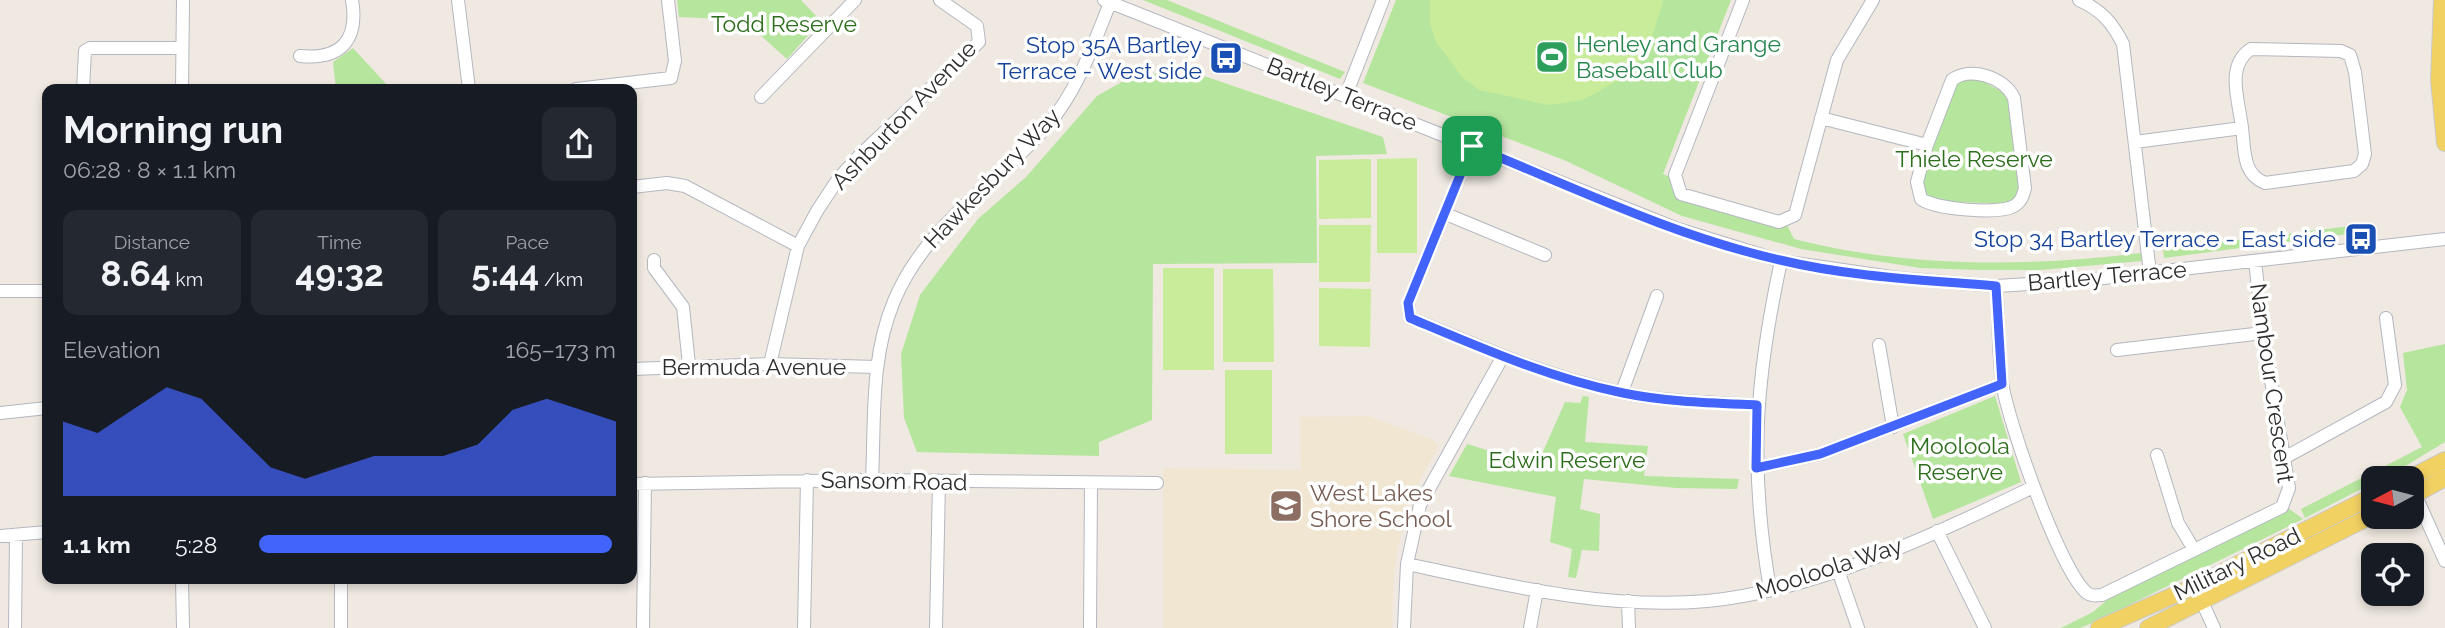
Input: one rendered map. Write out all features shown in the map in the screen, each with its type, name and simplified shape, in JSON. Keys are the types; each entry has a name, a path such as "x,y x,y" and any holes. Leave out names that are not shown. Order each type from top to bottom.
{"main road":[{"path":"2442,3 2439,80 2445,143"},
{"path":"2424,471 2445,460"},
{"path":"2424,489 2445,478"},
{"name":"Military Road","path":"2148,628 2199,593 2361,503"},
{"name":"Military Road","path":"2099,628 2199,593 2361,520"}],"street":[{"path":"182,84 183,0"},
{"path":"300,56 313,57 331,53 344,45 354,28 352,0"},
{"path":"458,0 467,84"},
{"path":"619,84 671,78 675,61 668,0"},
{"path":"761,97 855,0"},
{"name":"Ashburton Avenue","path":"770,364 798,247 838,179 979,42 977,26 940,0"},
{"path":"1346,95 1383,0"},
{"path":"1743,0 1675,175 1681,194 1770,221 1788,219 1795,215 1838,60 1872,0"},
{"path":"2079,0 2095,7 2112,23 2123,44 2150,273"},
{"name":"Bartley Terrace","path":"1107,1 1678,229 1781,261 1898,278 1996,286 2150,273 2445,239"},
{"name":"Hawkesbury Way","path":"872,480 876,367 894,301 914,263 953,214 1024,149 1062,106 1078,81 1107,1"},
{"path":"83,84 83,58 85,51 90,48 182,48"},
{"path":"2251,49 2341,51 2350,55 2354,62 2365,154 2362,164 2354,171 2265,183 2254,179 2247,168 2242,128 2234,67 2240,56 2251,49"},
{"path":"1978,73 2006,88 2014,98 2025,188 2020,202 2008,209 1968,209 1927,204 1921,199 1917,182 1927,145 1952,80 1961,74 1978,73"},
{"path":"1821,118 1927,145"},
{"path":"2135,142 2242,128"},
{"path":"1472,146 1408,303 1407,312 1410,318 1547,372 1622,393 1679,402 1757,405"},
{"path":"637,186 667,183 685,186 798,247"},
{"path":"1446,214 1545,255"},
{"path":"654,260 654,268 683,307 690,365"},
{"path":"1770,589 1759,529 1757,405 1764,339 1781,261"},
{"name":"Nambour Crescent","path":"1996,286 2002,384 2033,487 2074,575 2092,596 2102,595 2193,548 2282,507 2290,488 2263,333 2255,261"},
{"path":"0,291 42,290"},
{"path":"1622,393 1657,296"},
{"path":"2284,458 2386,402 2395,385 2386,318"},
{"path":"2117,350 2263,333"},
{"path":"1879,345 1893,427"},
{"path":"1404,628 1407,564 1420,505 1503,356"},
{"name":"Bermuda Avenue","path":"637,369 770,364 876,367"},
{"path":"1756,468 1820,454 2002,384"},
{"path":"0,413 42,409"},
{"path":"2157,455 2178,523 2193,548"},
{"path":"804,628 807,480"},
{"name":"Sansom Road","path":"638,484 807,480 1157,483"},
{"path":"936,628 939,482"},
{"path":"638,484 643,628"},
{"path":"1090,628 1091,484"},
{"name":"Mooloola Way","path":"1407,564 1537,590 1628,601 1707,601 1770,589 1838,570 1937,531 2033,487"},
{"path":"2424,518 2445,561"},
{"path":"1937,531 1984,628"},
{"path":"0,536 42,532"},
{"path":"15,628 16,535"},
{"path":"1838,570 1858,628"},
{"path":"182,584 183,628"},
{"path":"341,584 341,628"},
{"path":"1530,628 1537,590"},
{"path":"2199,593 2214,628"},
{"path":"1628,601 1629,628"}],"shaded area":[{"name":"West Lakes Shore School","path":"1368,416 1431,439 1439,445 1415,489 1403,524 1394,570 1392,628 1163,628 1163,468 1301,470 1300,417"}],"green space":[{"name":"Todd Reserve","path":"677,0 801,0 821,21 787,59 743,20 679,17"},
{"path":"1143,0 1167,0 1345,72 1340,79"},
{"path":"1396,0 1731,0 1663,174 1670,177 1672,189 1680,200 1766,225 1787,225 1794,239 1879,255 1923,260 2011,262 2141,253 2142,261 2041,270 1920,268 1801,249 1682,216 1564,160 1363,83"},
{"name":"Henley and Grange Baseball Club","path":"1430,0 1663,2 1649,46 1631,73 1583,100 1549,105 1479,90 1462,77 1436,42 1430,24"},
{"path":"353,48 386,84 335,84 333,62"},
{"path":"1138,73 1204,76 1383,137 1387,154 1316,156 1317,263 1153,264 1152,420 1099,442 1099,456 917,452 904,418 901,354 920,295 978,219 1026,177 1097,96"},
{"name":"Thiele Reserve","path":"1976,78 2007,94 2020,193 2008,204 1929,201 1920,188 1939,116 1958,80"},
{"path":"1417,158 1417,253 1377,253 1377,159"},
{"path":"1371,159 1371,218 1319,219 1319,160"},
{"path":"2367,224 2371,231 2164,258 2163,249"},
{"path":"1319,225 1371,225 1370,282 1319,282"},
{"path":"1163,268 1214,268 1214,370 1163,370"},
{"path":"1223,269 1273,269 1274,362 1223,362"},
{"path":"1319,288 1371,289 1370,347 1319,346"},
{"path":"2445,344 2445,442 2405,466 2385,466 2422,447 2400,407 2407,390 2403,353"},
{"path":"1225,370 1272,370 1272,454 1225,454"},
{"name":"Edwin Reserve","path":"1583,396 1589,397 1585,442 1648,446 1644,476 1739,479 1737,489 1676,488 1584,479 1580,509 1600,514 1599,551 1582,550 1576,578 1568,577 1572,549 1550,542 1556,497 1449,476 1467,444 1537,465 1565,402 1580,403"},
{"name":"Mooloola Reserve","path":"1995,396 2021,482 1933,519 1903,434"},
{"path":"2361,478 2361,489 2305,518 2301,509"},
{"path":"2288,508 2303,519 2097,621 2080,628 2061,628 2093,612 2107,600"}],"place":[{"name":"Henley and Grange Baseball Club","path":"1552,57"},
{"name":"Stop 35A Bartley Terrace - West side","path":"1226,58"},
{"name":"Stop 34 Bartley Terrace - East side","path":"2361,239"},
{"name":"West Lakes Shore School","path":"1286,506"}],"route":[{"path":"1472,146 1678,229 1781,261 1898,278 1996,286 2002,384 1820,454 1756,468 1757,405 1679,402 1622,393 1547,372 1410,318 1407,312 1408,303 1472,146"}]}
